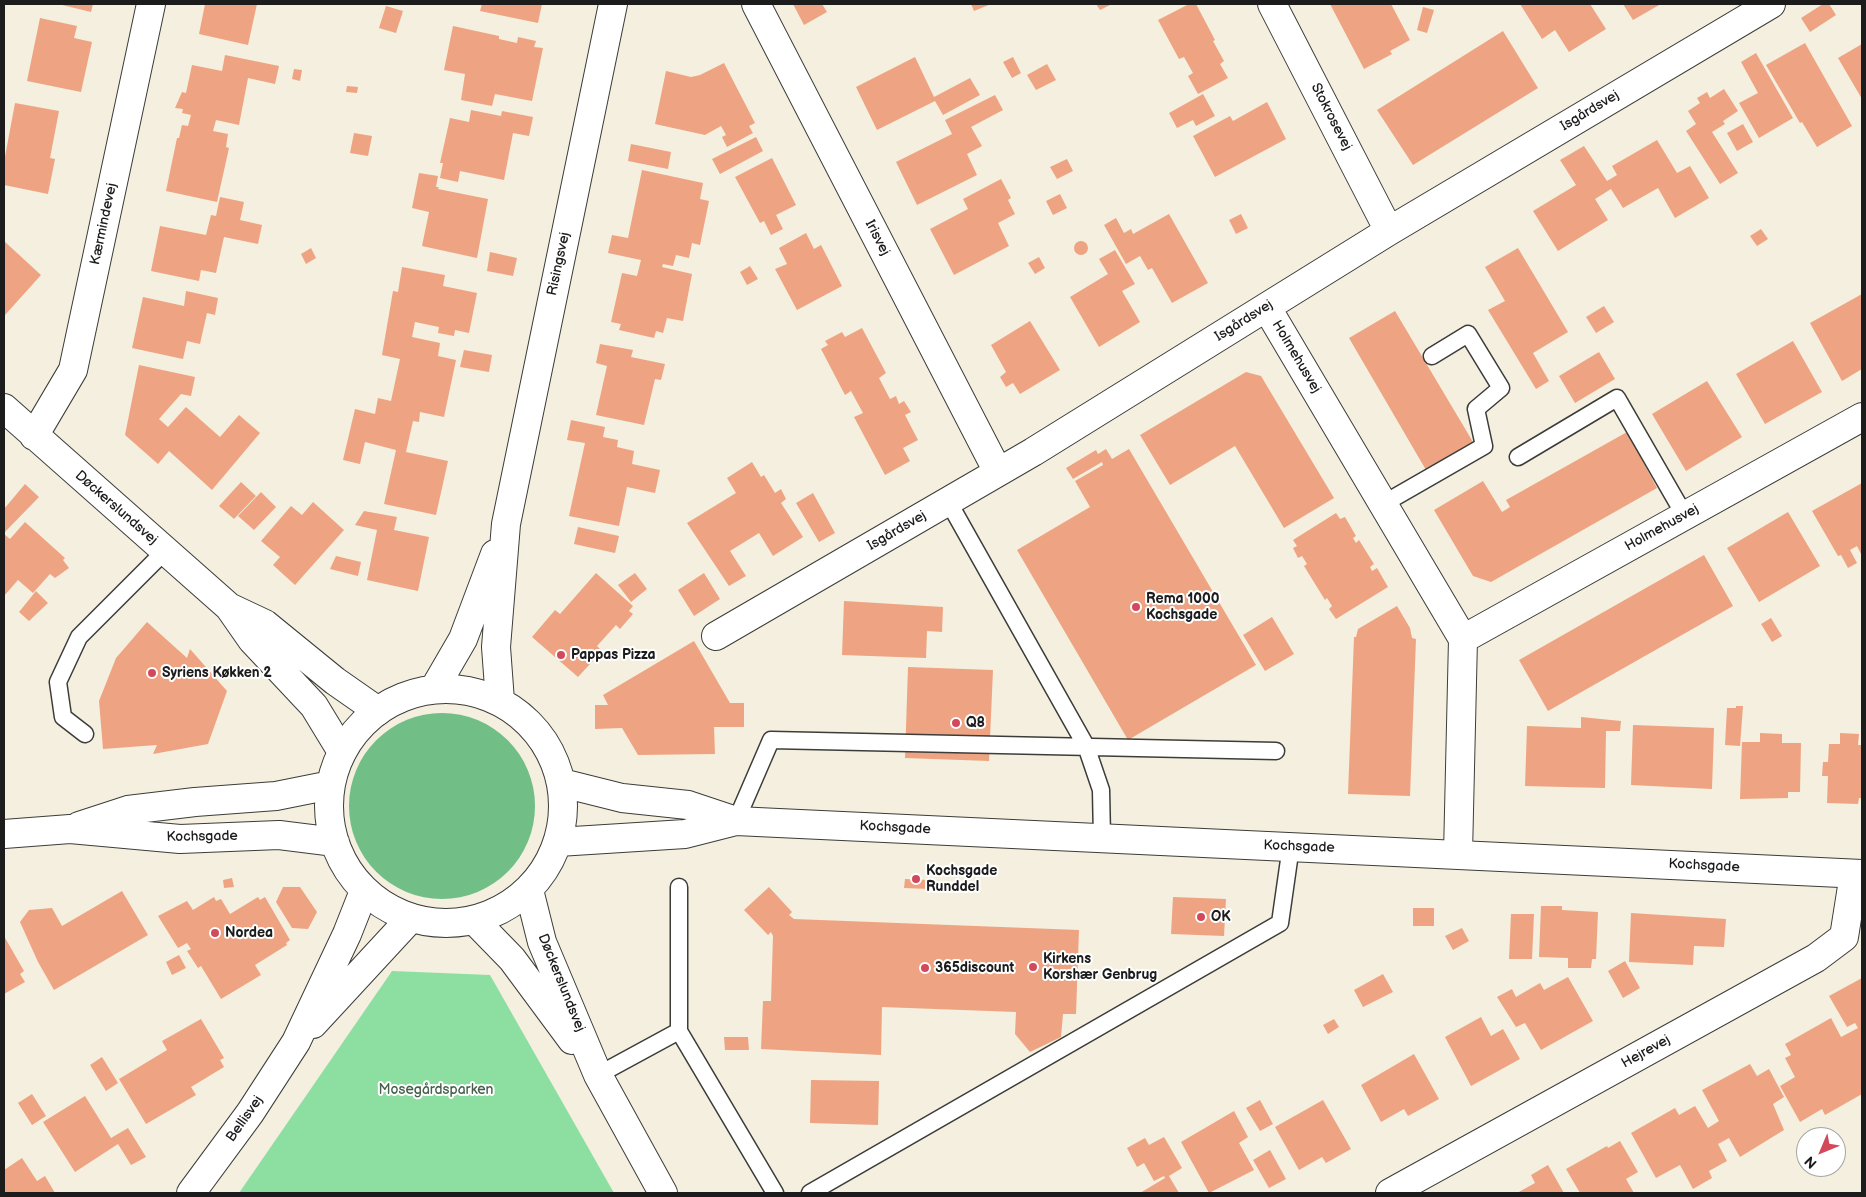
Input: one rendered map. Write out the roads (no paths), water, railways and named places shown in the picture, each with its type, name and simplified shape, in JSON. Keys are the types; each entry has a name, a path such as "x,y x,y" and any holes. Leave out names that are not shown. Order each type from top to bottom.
{"street":[{"name":"Kærmindevej","path":"34,436 73,370 150,4"},
{"name":"Risingsvej","path":"500,701 496,647 506,524 613,4"},
{"name":"Irisvej","path":"756,4 998,472"},
{"name":"Stokrosevej","path":"1272,4 1389,231"},
{"name":"Isgårdsvej","path":"716,636 998,472 1267,308 1389,231 1771,4"},
{"name":"Holmehusvej","path":"1267,308 1463,639 1862,417"},
{"name":"Døckerslundsvej","path":"4,408 229,607 252,640 314,706 342,752"},
{"name":"Risingsvej","path":"434,690 463,639 506,524"},
{"name":"Døckerslundsvej","path":"229,607 266,624 335,681 378,711"},
{"path":"1458,854 1463,639"},
{"path":"434,690 469,690 500,701 539,735 558,770 562,784 562,808 558,842 548,866 529,890 506,908 475,921 441,924 411,918 381,903 364,891 339,854 329,813 331,785 342,752 360,727 378,711 396,700 434,690"},
{"name":"Kochsgade","path":"562,784 622,798 688,805 736,821 1858,874"},
{"name":"Kochsgade","path":"70,829 128,810 188,802 276,796 331,785"},
{"name":"Kochsgade","path":"558,842 685,834 736,821"},
{"name":"Kochsgade","path":"4,834 70,829 180,839 279,835 335,842"},
{"name":"Hejrevej","path":"1390,1193 1816,958 1844,937 1858,874"},
{"name":"Døckerslundsvej","path":"529,890 542,942 598,1075 663,1193"},
{"name":"Bellisvej","path":"192,1193 250,1113 296,1042 347,934 364,891"},
{"name":"Bellisvej","path":"296,1042 411,918"},
{"name":"Døckerslundsvej","path":"475,921 512,959 598,1075"}],"lane":[{"path":"1383,504 1484,446 1476,409 1501,388 1468,334 1432,356"},
{"path":"1518,458 1617,398 1684,516"},
{"path":"948,501 1086,746 1101,790 1102,838"},
{"path":"85,734 63,717 58,682 79,637 166,551"},
{"path":"736,821 770,740 1276,750"},
{"path":"810,1193 1280,923 1291,846"},
{"path":"679,887 679,1031 775,1193"},
{"path":"598,1075 679,1031"}],"place":[{"name":"Rema 1000 Kochsgade","path":"1136,607"},
{"name":"Pappas Pizza","path":"561,655"},
{"name":"Syriens Køkken 2","path":"152,673"},
{"name":"Q8","path":"956,723"},
{"name":"Kochsgade Runddel","path":"916,879"},
{"name":"OK","path":"1201,917"},
{"name":"Nordea","path":"215,933"},
{"name":"Kirkens Korshær Genbrug","path":"1033,967"},
{"name":"365discount","path":"925,968"}],"park label":[{"name":"Mosegårdsparken","path":"436,1090"}]}
